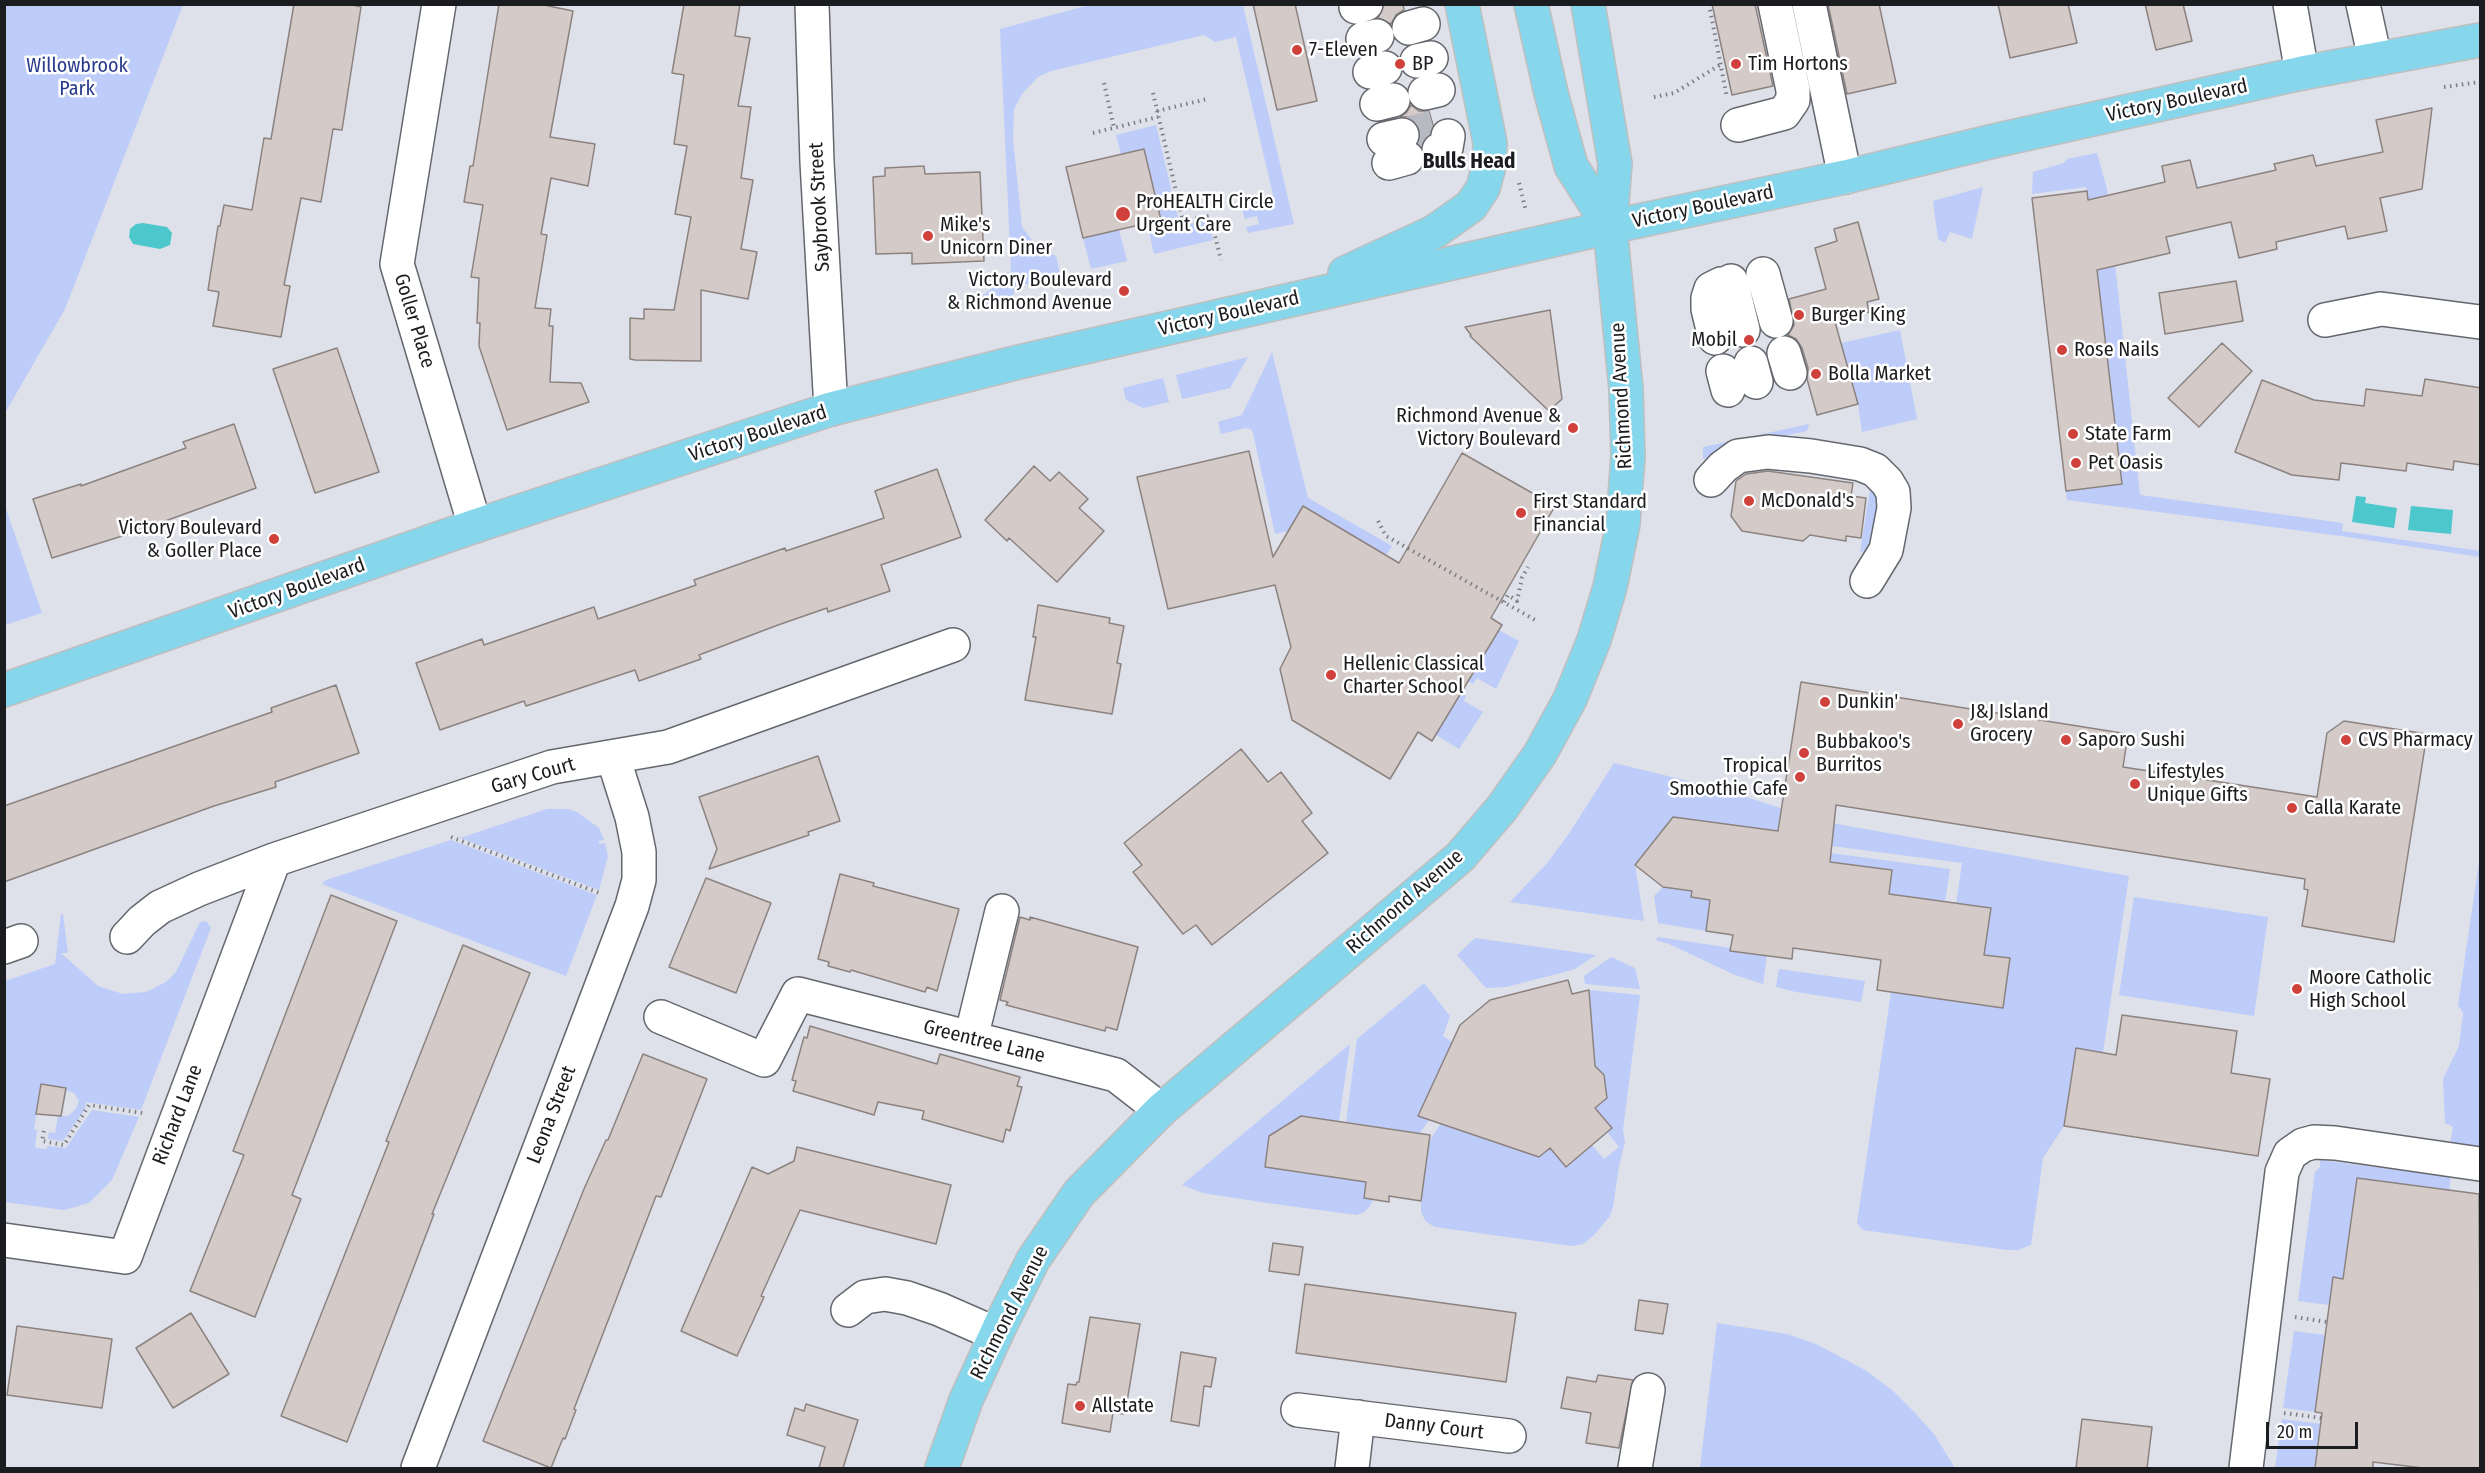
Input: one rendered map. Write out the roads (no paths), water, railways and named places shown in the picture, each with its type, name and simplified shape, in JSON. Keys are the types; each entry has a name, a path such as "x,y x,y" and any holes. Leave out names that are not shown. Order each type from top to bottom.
{"main road":[{"path":"1280,302 1434,232 1471,206 1483,188 1489,166 1490,143 1462,4"},
{"name":"Richmond Avenue","path":"1531,4 1551,93 1571,166 1610,226"},
{"name":"Richmond Avenue","path":"942,1468 966,1400 996,1334 1033,1260 1078,1193 1161,1110 1460,857 1509,800 1540,754 1570,699 1594,640 1610,587 1623,524 1627,478 1626,389 1610,226 1615,164 1588,4"},
{"name":"Victory Boulevard","path":"4,690 475,526 831,410 1019,362 1610,226 1845,177 1998,140 2302,74 2481,40"}],"street":[{"name":"Goller Place","path":"439,4 397,264 475,526"},
{"name":"Saybrook Street","path":"812,4 817,150 831,410"},
{"path":"1733,113 1784,113 1793,100 1793,90 1775,4"},
{"path":"1809,4 1845,177"},
{"path":"2290,4 2302,74"},
{"path":"2362,4 2374,59"},
{"path":"1763,274 1776,321"},
{"path":"1726,283 1729,334"},
{"path":"2325,320 2382,309 2481,322"},
{"path":"1711,480 1738,456 1768,452 1850,462 1875,470 1893,492 1894,508 1886,549 1867,581"},
{"name":"Gary Court","path":"127,937 160,907 274,860 552,767 668,747 953,645"},
{"name":"Leona Street","path":"418,1468 628,916 639,880 639,852 632,817 613,757"},
{"name":"Richard Lane","path":"4,1240 125,1257 274,860"},
{"path":"970,1038 1002,911"},
{"name":"Greentree Lane","path":"661,1017 764,1060 798,994 1116,1075 1161,1110"},
{"path":"2246,1468 2282,1172 2290,1154 2303,1145 2314,1142 2335,1143 2481,1164"},
{"path":"848,1310 865,1297 885,1294 907,1298 939,1309 996,1334"},
{"path":"1635,1468 1648,1390"},
{"name":"Danny Court","path":"1298,1410 1509,1436"},
{"name":"Danny Court","path":"1352,1468 1358,1418"}],"tunnel":[{"path":"1402,135 1433,127"}],"place":[{"name":"7-Eleven","path":"1297,50"},
{"name":"BP","path":"1400,64"},
{"name":"Tim Hortons","path":"1736,64"},
{"name":"ProHEALTH Circle Urgent Care","path":"1123,214"},
{"name":"Mike's Unicorn Diner","path":"928,236"},
{"name":"Victory Boulevard & Richmond Avenue","path":"1124,291"},
{"name":"Burger King","path":"1799,315"},
{"name":"Mobil","path":"1749,340"},
{"name":"Rose Nails","path":"2062,350"},
{"name":"Bolla Market","path":"1816,374"},
{"name":"Richmond Avenue & Victory Boulevard","path":"1573,428"},
{"name":"State Farm","path":"2073,434"},
{"name":"Pet Oasis","path":"2076,463"},
{"name":"McDonald's","path":"1749,501"},
{"name":"First Standard Financial","path":"1521,513"},
{"name":"Victory Boulevard & Goller Place","path":"274,539"},
{"name":"Hellenic Classical Charter School","path":"1331,675"},
{"name":"Dunkin'","path":"1825,702"},
{"name":"J&J Island Grocery","path":"1958,724"},
{"name":"Saporo Sushi","path":"2066,740"},
{"name":"CVS Pharmacy","path":"2346,740"},
{"name":"Bubbakoo's Burritos","path":"1804,753"},
{"name":"Tropical Smoothie Cafe","path":"1800,777"},
{"name":"Lifestyles Unique Gifts","path":"2135,784"},
{"name":"Calla Karate","path":"2292,808"},
{"name":"Moore Catholic High School","path":"2297,989"},
{"name":"Allstate","path":"1080,1406"}],"district":[{"name":"Bulls Head","path":"1469,162"}],"park label":[{"name":"Willowbrook Park","path":"77,78"}]}
